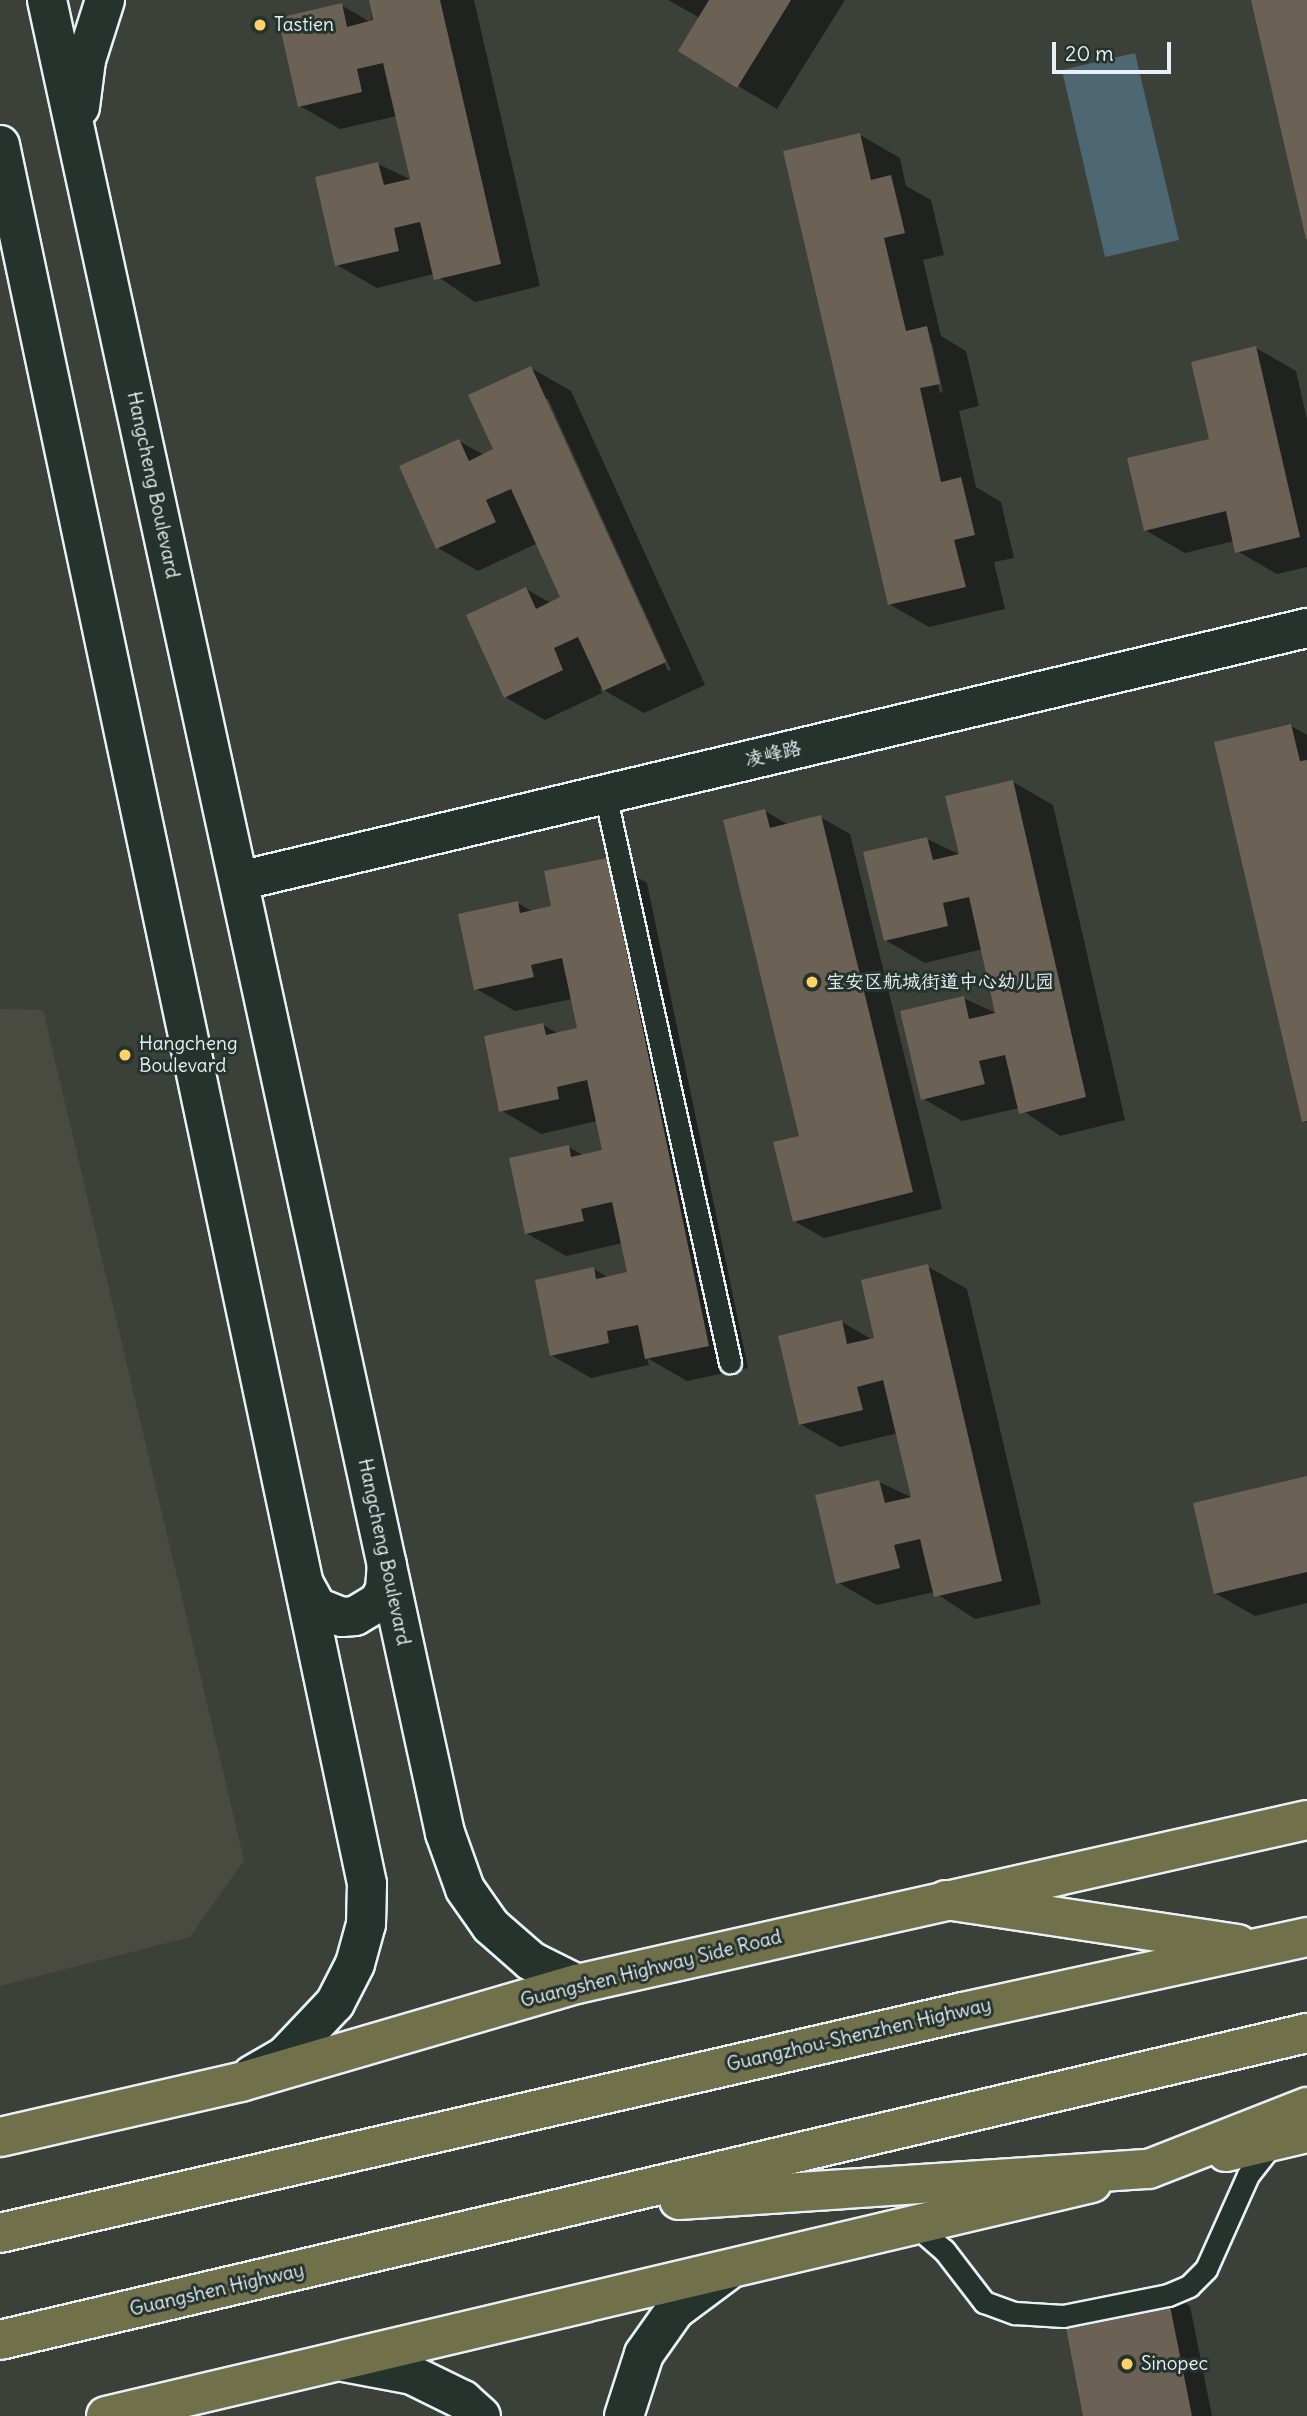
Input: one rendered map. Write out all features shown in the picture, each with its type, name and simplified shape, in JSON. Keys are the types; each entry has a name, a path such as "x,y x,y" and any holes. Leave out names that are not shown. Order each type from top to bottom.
{"main road":[{"name":"Hangcheng Boulevard","path":"47,0 445,1833 466,1889 491,1926 531,1961 577,1984"},
{"path":"85,172 79,116 86,60 105,0"},
{"path":"0,145 367,1884 366,1924 355,1964 335,2003 285,2056 240,2082"},
{"name":"凌峰路","path":"239,881 1307,628"},
{"path":"303,1584 317,1607 342,1617 355,1616 377,1602 385,1590 387,1564"},
{"name":"Guangshen Highway Side Road","path":"0,2137 240,2082 577,1984 1307,1820"},
{"path":"946,1900 1260,1947"},
{"name":"Guangzhou-Shenzhen Highway","path":"0,2233 1307,1937"},
{"path":"0,2340 576,2207 1136,2070 1307,2034"},
{"path":"576,2207 1149,2169 1307,2107"},
{"path":"106,2416 726,2272 1291,2136"},
{"path":"624,2416 626,2400 652,2343 675,2309 726,2272"},
{"path":"344,2362 412,2375 463,2400 481,2416"}],"lane":[{"path":"606,794 730,1362"},
{"path":"916,2226 944,2250 984,2302 1014,2313 1063,2316 1168,2295 1189,2286 1206,2269 1248,2175 1291,2136"}],"shaded area":[{"path":"0,1009 43,1010 244,1860 190,1937 0,1986"}],"water":[{"path":"1135,53 1179,240 1105,257 1062,70"}],"building":[{"path":"369,0 440,0 501,264 434,280 420,222 394,228 399,251 335,266 315,177 378,162 384,185 410,179 383,63 357,69 362,92 298,107 278,18 342,3 347,27 373,20"},
{"path":"709,0 791,0 737,88 678,51"},
{"path":"1251,0 1307,0 1307,239 1306,239"},
{"path":"860,133 871,180 891,175 905,233 884,238 906,331 927,326 940,384 920,388 941,482 961,477 975,535 954,540 966,587 888,605 783,151"},
{"path":"1256,346 1300,537 1235,553 1226,511 1144,531 1127,458 1209,439 1191,362"},
{"path":"531,366 666,662 603,691 578,637 554,648 563,670 504,698 466,615 526,587 536,609 560,597 511,489 486,500 496,522 436,549 399,466 459,439 469,461 493,449 468,395"},
{"path":"1291,724 1300,761 1307,760 1307,1121 1302,1122 1214,742"},
{"path":"1013,780 1086,1097 1019,1114 1005,1055 979,1061 985,1084 921,1100 900,1011 964,996 969,1019 995,1013 969,897 943,903 948,926 884,941 863,852 927,837 933,860 959,854 945,796"},
{"name":"宝安区航城街道中心幼儿园","path":"765,809 770,828 821,815 913,1192 793,1222 773,1142 799,1136 723,820"},
{"path":"607,858 709,1346 645,1359 638,1325 607,1331 609,1343 550,1356 535,1280 594,1267 596,1279 627,1272 612,1202 581,1209 584,1221 525,1234 509,1158 569,1145 571,1157 602,1150 587,1080 557,1087 559,1099 499,1112 484,1036 543,1023 546,1035 577,1028 562,958 531,965 534,977 474,990 458,914 518,901 520,913 551,906 544,871"},
{"path":"928,1264 1002,1581 934,1597 920,1539 894,1545 900,1568 836,1584 815,1495 879,1480 885,1503 911,1497 883,1380 857,1387 863,1410 799,1425 778,1336 842,1320 847,1344 874,1338 861,1280"},
{"path":"1307,1476 1307,1572 1214,1594 1193,1503"},
{"name":"Sinopec","path":"1167,2291 1192,2416 1083,2416 1063,2312"}],"place":[{"name":"Tastien","path":"260,25"},
{"name":"宝安区航城街道中心幼儿园","path":"812,982"},
{"name":"Hangcheng Boulevard","path":"125,1055"},
{"name":"Sinopec","path":"1127,2364"}]}
